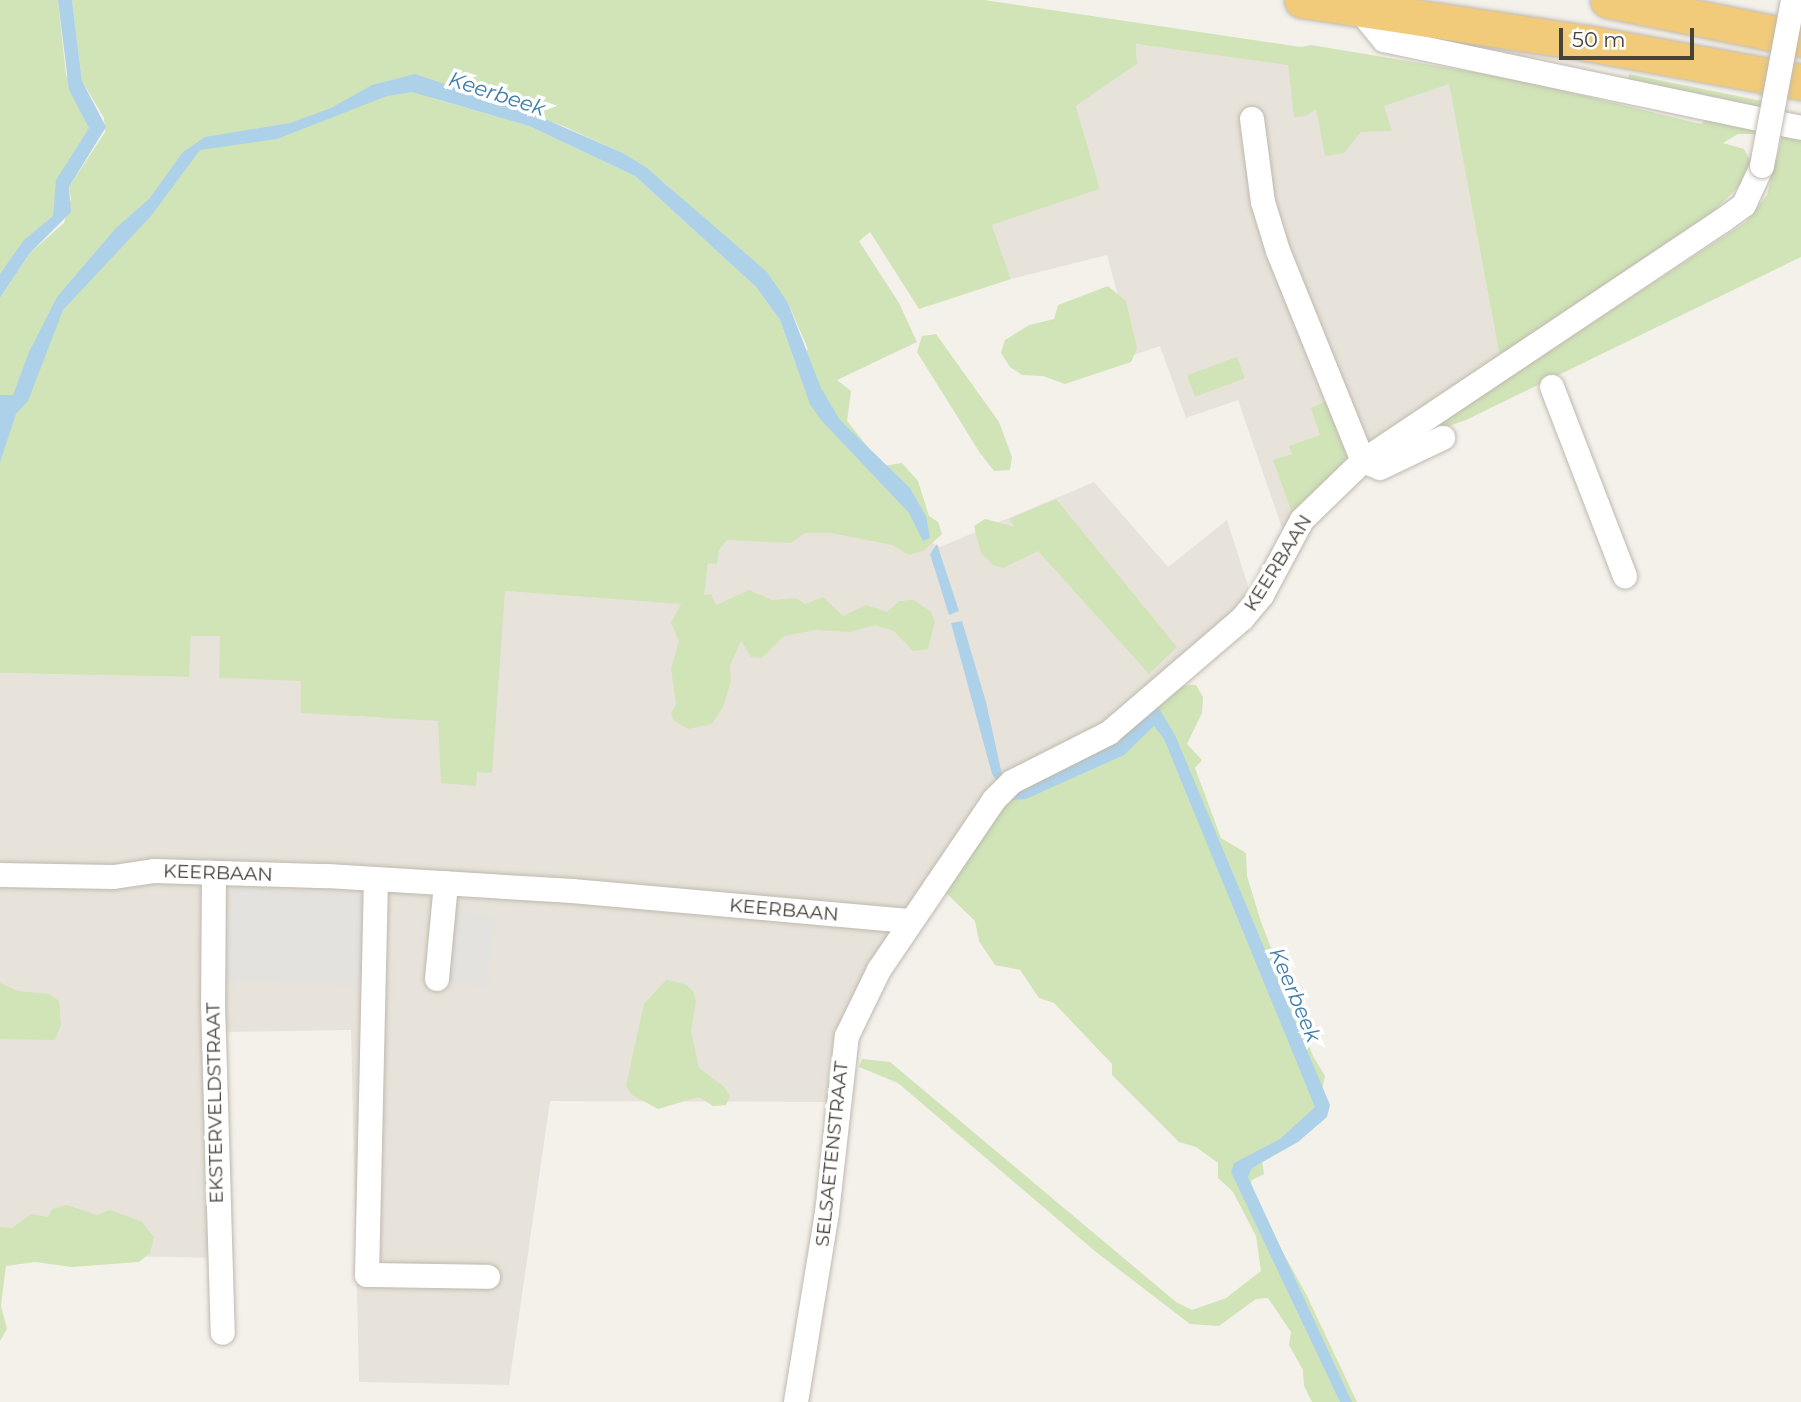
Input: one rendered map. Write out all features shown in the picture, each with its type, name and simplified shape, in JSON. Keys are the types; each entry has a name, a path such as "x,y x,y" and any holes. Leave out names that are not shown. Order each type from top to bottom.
{"highway":[{"path":"1303,0 1356,6 1801,82"},
{"path":"1608,0 1801,39"}],"street":[{"name":"KEERBAAN","path":"0,875 214,873 376,879 911,921 1002,789 1109,733 1242,619 1262,595 1302,520 1363,461 1744,205 1762,166 1793,0"},
{"path":"1356,6 1384,40 1801,128"},
{"path":"1252,119 1263,202 1278,251 1363,461 1380,468 1443,438"},
{"path":"1552,387 1625,576"},
{"name":"EKSTERVELDSTRAAT","path":"214,873 213,1004 223,1333"},
{"path":"376,879 367,1275 488,1277"},
{"path":"436,979 446,883"},
{"name":"SELSAETENSTRAAT","path":"796,1402 825,1225 847,1036 867,992 911,921"}],"shaded area":[{"path":"1136,44 1449,83 1500,358 1367,443 1307,495 1283,531 1238,400 1186,418 1160,346 1134,355 1107,255 1011,279 992,225 1100,189 1076,106 1137,64"},
{"path":"1094,482 1168,567 1227,520 1251,595 1104,723 1004,779 833,1056 827,1102 550,1101 509,1385 359,1382 351,1030 220,1032 226,1258 0,1254 0,673 188,677 191,635 221,636 301,680 301,712 382,718 505,591 702,605 714,521 922,538 940,547"},
{"path":"232,888 367,895 362,987 227,980"},
{"path":"436,910 495,915 489,987 430,982"}],"green space":[{"path":"0,0 58,0 66,75 94,109 85,154 66,192 69,200 0,291"},
{"path":"72,0 984,0 1301,47 1311,45 1515,79 1701,124 1706,120 1757,128 1756,134 1738,134 1723,143 1744,149 1751,162 1741,184 1713,212 1500,358 1449,84 1384,106 1392,131 1361,132 1344,153 1325,156 1316,109 1306,116 1294,117 1288,65 1136,44 1137,64 1076,106 1100,189 992,225 1011,279 919,309 870,232 859,241 899,303 917,342 837,380 851,391 847,421 883,466 902,463 918,481 929,516 938,522 942,534 923,551 909,555 892,545 831,533 805,533 791,543 727,540 719,550 717,564 708,563 704,595 711,594 716,605 749,590 772,600 796,598 805,604 823,597 843,616 866,605 887,612 899,601 914,600 931,612 935,622 928,649 913,651 894,631 875,625 850,632 816,630 784,636 762,658 751,657 741,641 730,666 731,681 723,707 712,724 688,729 673,720 671,713 676,704 671,669 679,641 671,623 681,604 505,591 492,773 477,772 476,786 441,783 438,721 301,713 301,681 219,678 220,636 191,636 189,677 0,673 0,298 30,253 64,223 71,199 69,187 105,132 104,118 82,81","holes":["432,81 563,126 623,153 665,183 788,303 808,349 796,365 780,320 756,287 635,176 529,126 432,98"]},
{"path":"1629,74 1762,101 1760,112 1628,82"},
{"path":"1783,133 1801,138 1801,257 1466,420 1438,430 1433,427 1746,222 1767,195"},
{"path":"1108,286 1126,301 1137,348 1131,362 1065,384 1043,376 1022,375 1010,367 1001,353 1005,340 1029,325 1054,319 1058,305"},
{"path":"936,334 999,422 1012,457 1010,470 994,471 917,352 922,336"},
{"path":"1237,357 1245,379 1195,397 1187,375"},
{"path":"1328,400 1347,457 1293,515 1273,460 1292,454 1289,446 1320,435 1311,408"},
{"path":"1056,499 1177,647 1149,674 1038,551 1003,568 993,565 981,553 974,526 985,519 1015,527 1009,519"},
{"path":"1179,685 1196,685 1203,697 1202,713 1187,744 1202,760 1195,768 1221,838 1246,853 1247,876 1261,922 1313,1056 1325,1076 1317,1111 1262,1159 1264,1174 1252,1180 1249,1191 1306,1294 1357,1402 1312,1402 1304,1386 1303,1370 1289,1345 1291,1332 1268,1298 1256,1299 1219,1326 1190,1324 1096,1252 898,1083 859,1067 862,1059 890,1062 1176,1302 1192,1310 1226,1298 1261,1271 1256,1236 1233,1192 1218,1178 1218,1163 1196,1147 1179,1142 1112,1075 1112,1064 1054,1003 1039,998 1020,970 995,965 979,941 975,921 945,892 1000,803"},
{"path":"666,980 685,984 693,991 696,1002 691,1031 699,1068 723,1086 730,1096 726,1105 713,1106 699,1097 658,1109 632,1095 626,1086 644,1004"},
{"path":"0,983 18,991 49,994 59,1001 61,1025 55,1040 0,1039"},
{"path":"67,1205 97,1215 110,1210 141,1221 154,1237 150,1253 139,1262 72,1267 35,1262 6,1266 1,1306 7,1329 0,1341 0,1227 12,1228 31,1214 48,1217 52,1209"}],"water":[{"path":"58,0 72,0 82,81 106,127 69,187 71,212 30,253 0,298 0,274 24,240 53,216 56,180 89,128 69,90"},
{"path":"415,74 531,113 623,153 647,168 767,272 788,303 821,388 840,420 910,488 926,516 930,538 923,541 909,513 821,420 810,404 780,320 756,287 635,176 529,126 412,92 387,96 277,139 200,150 151,216 63,310 28,401 16,414 0,462 0,395 13,395 29,352 57,297 116,228 149,199 183,152 205,137 290,123 331,108 372,85"},
{"path":"937,544 959,611 949,615 930,554"},
{"path":"962,621 986,702 1003,779 996,780 992,774 951,623"},
{"path":"1157,705 1175,735 1330,1105 1327,1117 1298,1142 1252,1168 1248,1177 1352,1402 1340,1402 1231,1172 1234,1163 1280,1139 1315,1107 1164,739 1154,726 1124,755 1026,799 1010,800 1010,793 1114,745"}],"water label":[{"name":"Keerbeek","path":"497,94"},
{"name":"Keerbeek","path":"1295,995"}]}
